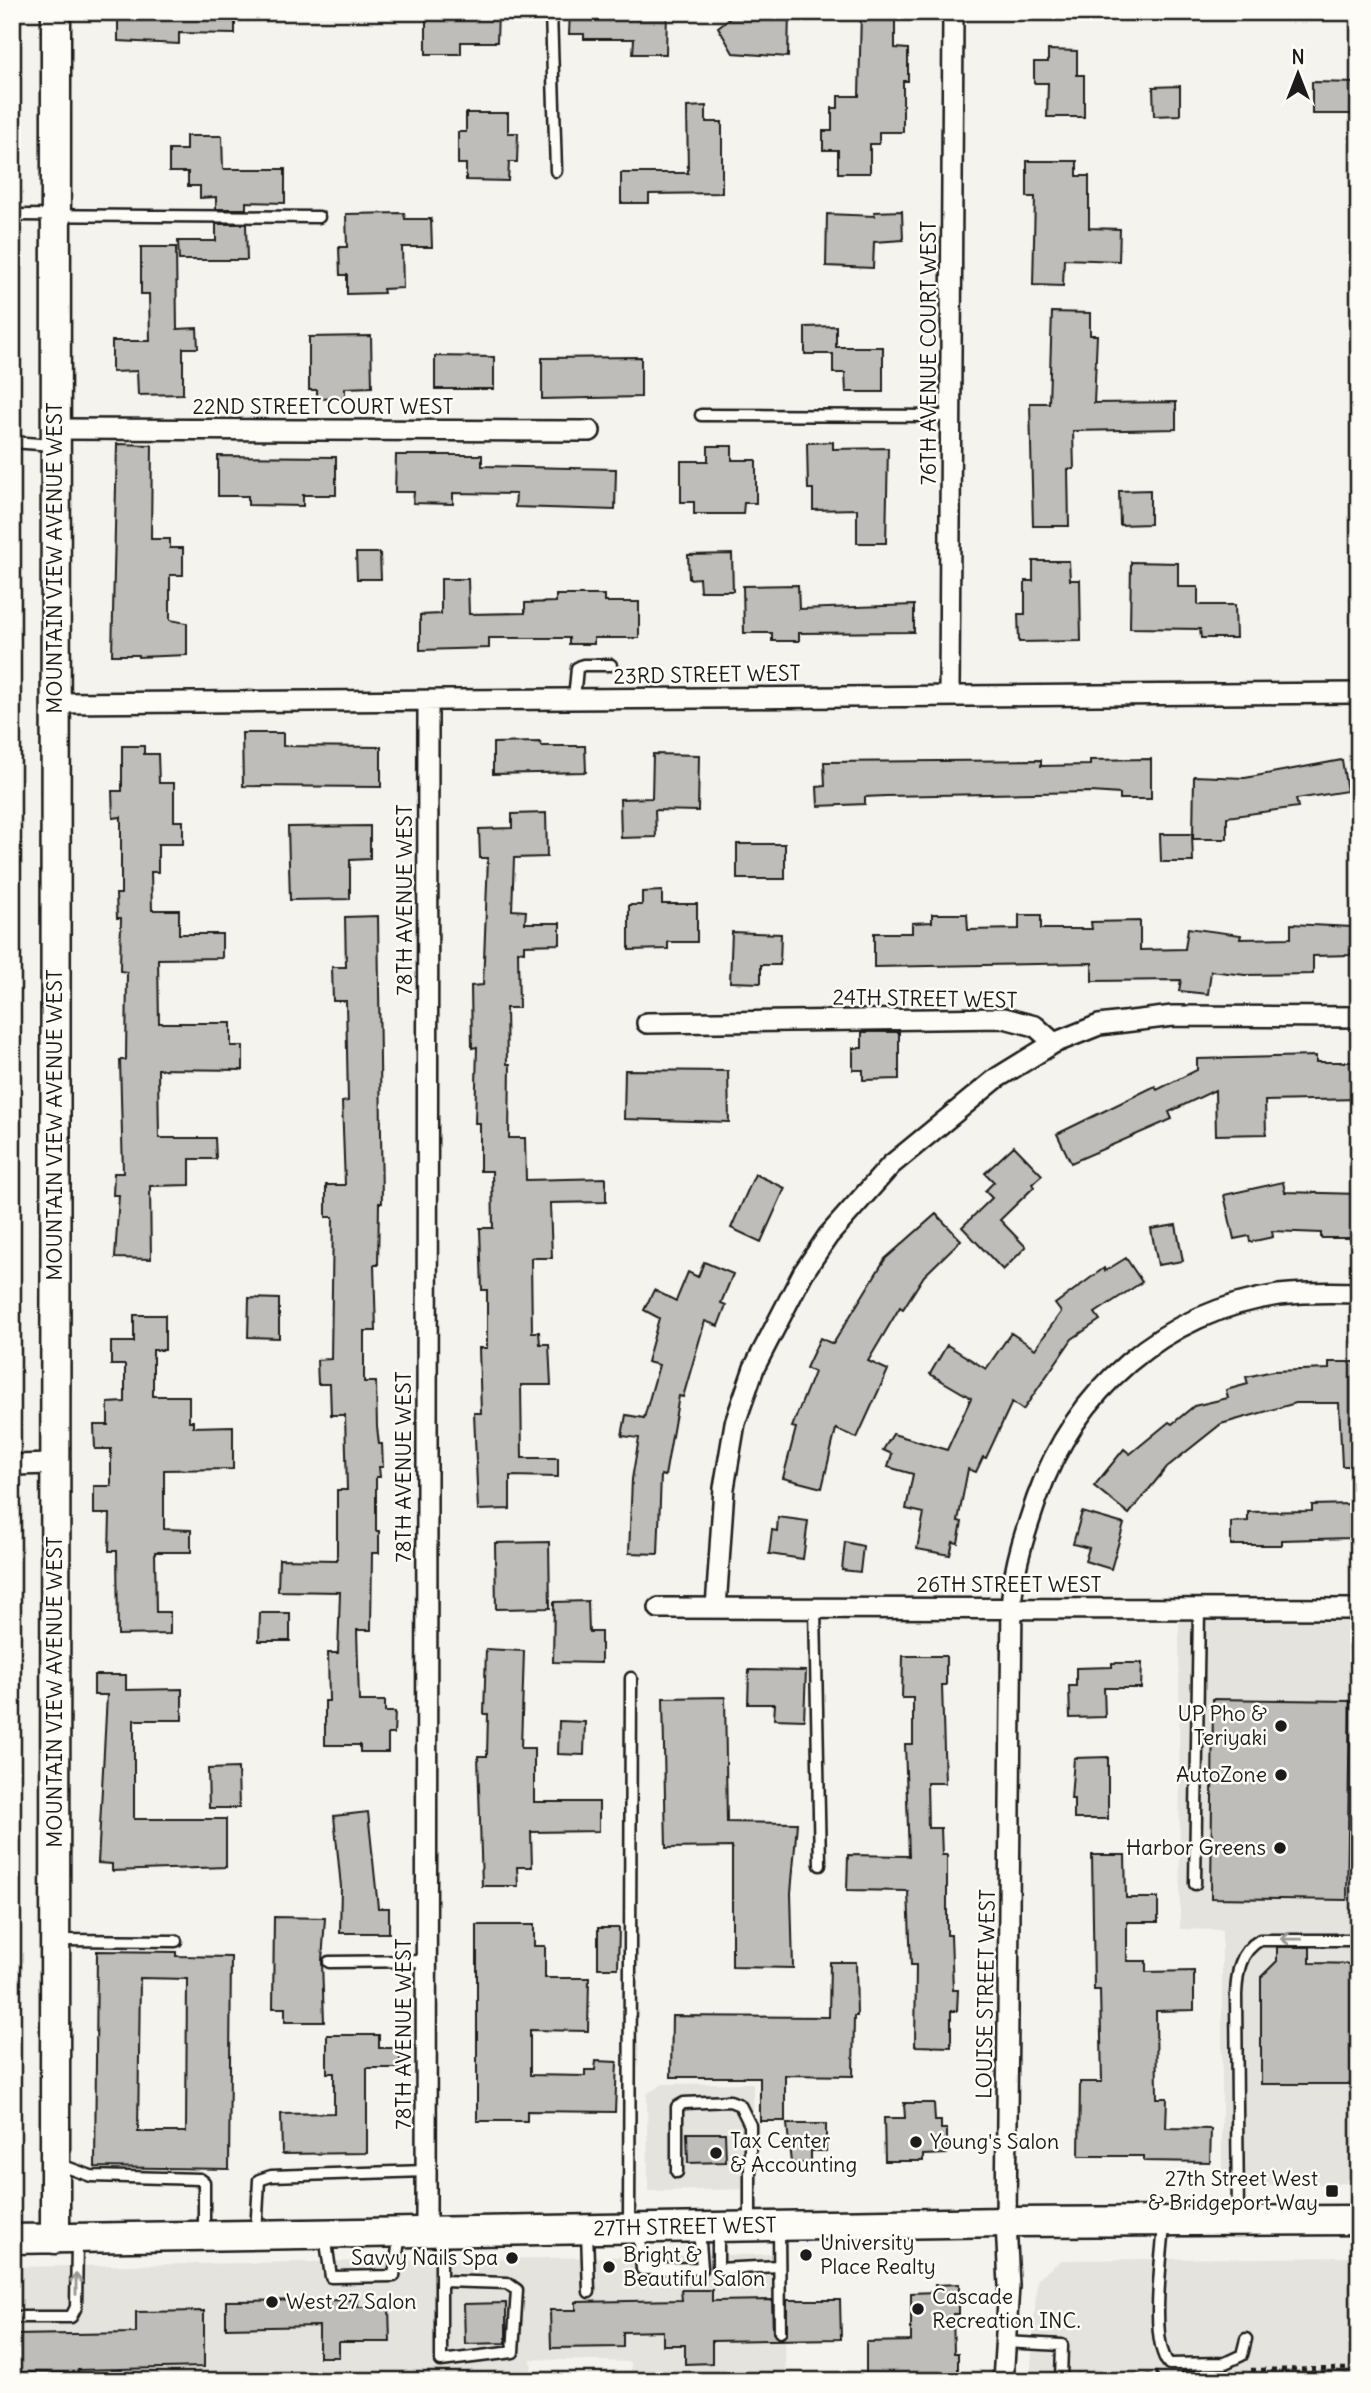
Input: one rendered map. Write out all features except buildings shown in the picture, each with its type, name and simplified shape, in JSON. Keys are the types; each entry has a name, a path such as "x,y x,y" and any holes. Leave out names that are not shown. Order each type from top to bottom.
{"street":[{"name":"MOUNTAIN VIEW AVENUE WEST","path":"56,12 55,2168 66,2238"},
{"name":"76TH AVENUE COURT WEST","path":"950,695 953,12"},
{"name":"22ND STREET COURT WEST","path":"55,437 590,431"},
{"name":"23RD STREET WEST","path":"57,703 1359,693"},
{"name":"78TH AVENUE WEST","path":"423,2232 427,1961 428,702"},
{"path":"716,1608 724,1488 735,1423 754,1368 803,1273 843,1216 898,1158 974,1095 1054,1043 1099,1025 1125,1019 1173,1016 1359,1017"},
{"name":"24TH STREET WEST","path":"647,1023 1004,1018 1035,1026 1054,1043"},
{"name":"LOUISE STREET WEST","path":"1003,2381 1009,2286 1006,2222 1012,1608 1016,1566 1044,1478 1078,1415 1113,1375 1166,1336 1241,1304 1300,1293 1359,1293"},
{"path":"12,1465 55,1464"},
{"name":"26TH STREET WEST","path":"659,1608 1359,1609"},
{"name":"27TH STREET WEST","path":"12,2239 1006,2222 1359,2220"}],"lane":[{"path":"551,12 556,172"},
{"path":"12,215 319,217"},
{"path":"701,415 951,416"},
{"path":"12,442 55,437"},
{"path":"574,699 577,668 583,665 611,665"},
{"path":"815,1608 820,1865"},
{"path":"1195,1884 1199,1609"},
{"path":"632,1678 634,2228 642,2269 702,2268 708,2227"},
{"path":"55,1940 176,1941"},
{"path":"1238,2220 1236,1995 1242,1958 1261,1940 1359,1940"},
{"path":"329,1962 427,1961"},
{"path":"677,2172 677,2107 684,2103 730,2101 740,2105 750,2125 750,2226"},
{"path":"55,2168 69,2168 91,2176 200,2179 204,2182 204,2236"},
{"path":"256,2235 259,2180 271,2176 426,2171"},
{"path":"1165,2221 1160,2340 1165,2359 1169,2364 1225,2363 1242,2355 1246,2339"},
{"path":"779,2226 780,2332"},
{"path":"708,2227 718,2269 779,2266"},
{"path":"587,2229 589,2292"},
{"path":"325,2234 331,2277 394,2276 423,2232"},
{"path":"423,2232 441,2281 441,2361 513,2352 516,2290 507,2283 441,2281"},
{"path":"12,2317 71,2316 76,2307 66,2238"},
{"path":"1005,2342 1062,2345 1061,2381"}],"shaded area":[{"path":"1359,1620 1359,2183 1222,2187 1222,1930 1180,1929 1179,1621"},
{"path":"753,2083 753,2189 648,2191 647,2094 663,2084"},
{"path":"783,2254 786,2381 631,2381 631,2362 531,2359 532,2381 12,2381 12,2267"},
{"path":"1359,2257 1359,2381 1030,2381 1037,2280 1061,2260"}],"place":[{"name":"UP Pho & Teriyaki","path":"1281,1726"},
{"name":"AutoZone","path":"1281,1775"},
{"name":"Harbor Greens","path":"1280,1848"},
{"name":"Young's Salon","path":"916,2142"},
{"name":"Tax Center & Accounting","path":"716,2153"},
{"name":"27th Street West & Bridgeport Way","path":"1332,2191"},
{"name":"University Place Realty","path":"806,2255"},
{"name":"Savvy Nails Spa","path":"512,2258"},
{"name":"Bright & Beautiful Salon","path":"609,2267"},
{"name":"West 27 Salon","path":"272,2302"},
{"name":"Cascade Recreation INC.","path":"918,2309"}]}
